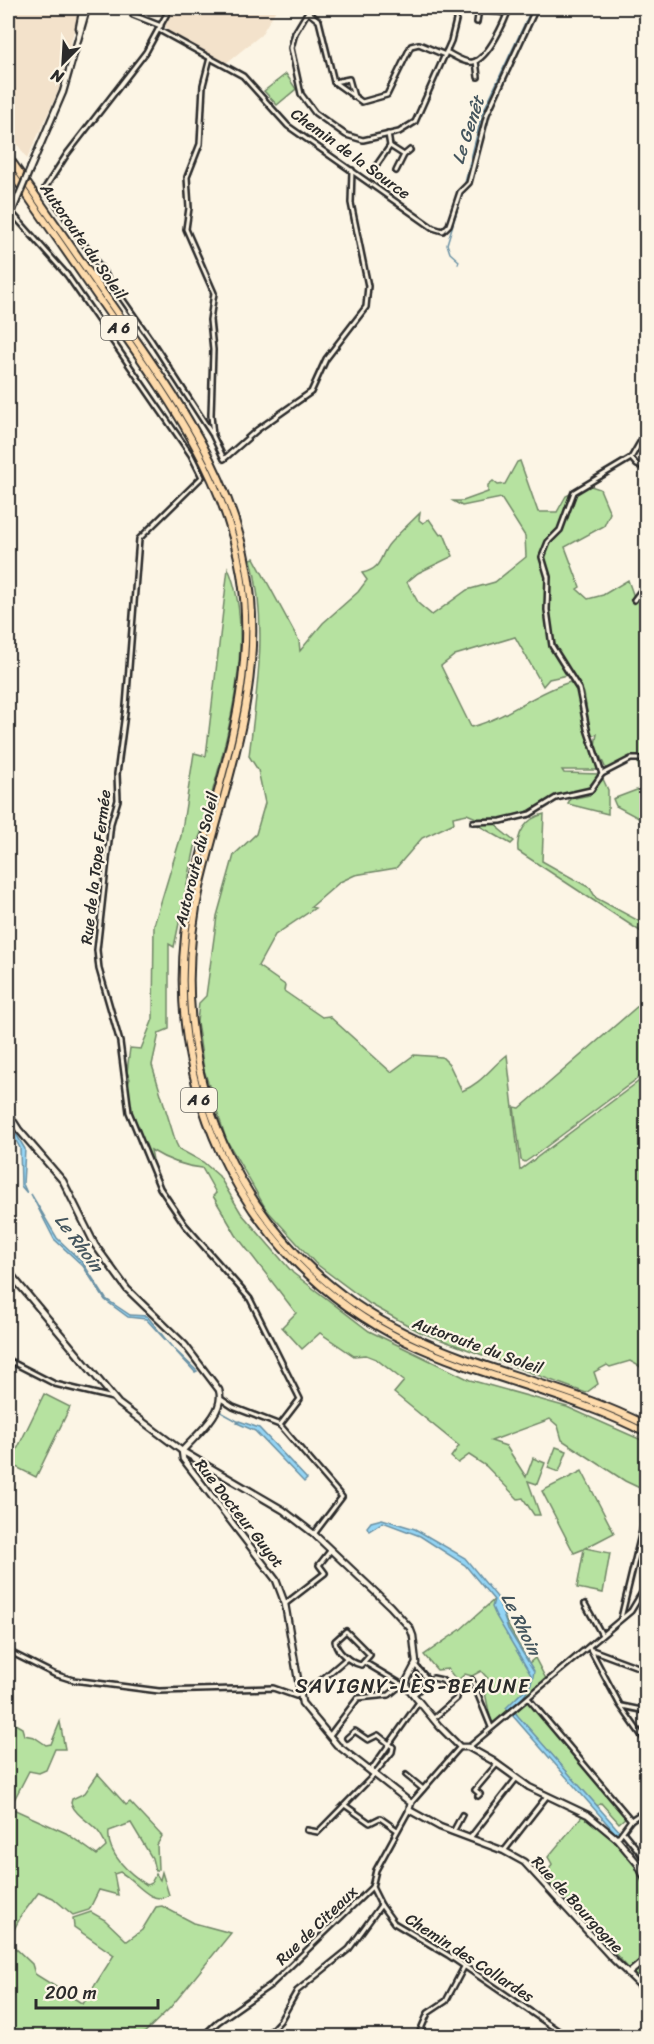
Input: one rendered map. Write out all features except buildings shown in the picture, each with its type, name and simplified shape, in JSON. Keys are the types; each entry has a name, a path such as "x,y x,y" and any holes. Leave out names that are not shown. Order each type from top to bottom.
{"highway":[{"name":"Autoroute du Soleil","path":"8,156 190,421 225,490 244,554 253,617 250,681 239,744 199,894 191,940 188,980 190,1019 197,1065 210,1111 228,1155 253,1199 286,1242 326,1281 370,1314 440,1349 576,1395 646,1425"},
{"name":"Autoroute du Soleil","path":"8,168 185,425 219,493 238,555 246,618 243,688 229,758 192,892 182,970 183,1011 189,1059 201,1106 222,1158 252,1209 282,1247 321,1286 366,1319 430,1352 581,1404 646,1433"}],"street":[{"path":"80,34 82,8"},
{"path":"8,222 60,102 87,8"},
{"name":"Chemin de la Source","path":"137,8 133,15 243,76 279,112 288,126 433,228 443,231 449,225 463,190 469,183 487,114 536,8"},
{"path":"170,8 160,28 118,91 49,179 45,190 151,340 213,436 224,459 257,430 307,397 329,354 366,307 368,286 351,202 352,171"},
{"path":"310,8 293,39 291,48 299,96 315,113 351,137 363,140 405,129 415,122 454,32 459,8"},
{"path":"308,12 319,21 334,82 354,98 365,102 387,95 408,49 414,44 469,63 476,61 495,39 509,8"},
{"path":"477,22 479,9 508,13"},
{"path":"210,58 202,85 200,144 187,177 189,208 186,230 214,293 210,320 213,436"},
{"path":"476,61 478,77"},
{"path":"334,82 349,79 354,98"},
{"path":"376,166 390,146 388,134"},
{"path":"390,146 404,155"},
{"path":"396,171 404,155 410,150"},
{"name":"Rue de la Tope Fermée","path":"12,212 29,229 80,293 178,436 201,476 199,483 169,507 139,539 126,706 117,774 118,800 111,819 109,850 103,879 98,963 120,1042 129,1112 160,1188 180,1219 250,1299 300,1399 280,1425"},
{"path":"602,774 586,729 579,689 552,646 547,610 547,573 542,557 548,542 560,530 574,492 631,458 646,432"},
{"path":"631,458 637,465 646,467"},
{"path":"634,600 646,584"},
{"path":"473,822 501,821 533,812 556,798 591,790 602,774 631,759 646,759"},
{"path":"8,1113 26,1139 63,1182 95,1245 123,1283 196,1357 219,1390 221,1399 216,1412 182,1451"},
{"path":"8,1271 113,1398 182,1451 267,1498 314,1534 410,1628 414,1641 415,1665 404,1684 389,1695 358,1698 328,1737"},
{"path":"8,1360 55,1384 113,1398"},
{"path":"221,1399 233,1407 280,1425 341,1498 314,1534"},
{"name":"Rue Docteur Guyot","path":"182,1451 183,1459 276,1580 285,1604 300,1696"},
{"path":"621,1619 646,1514"},
{"path":"285,1604 320,1580 325,1573 319,1565 331,1551"},
{"path":"468,1748 590,1648 631,1611 646,1586"},
{"path":"585,1604 602,1635"},
{"path":"346,1631 370,1655 364,1662 361,1665 347,1658 336,1647 335,1641 346,1631"},
{"path":"590,1648 646,1670"},
{"path":"590,1648 620,1705 646,1742"},
{"path":"8,1651 54,1674 73,1680 159,1691 273,1688 300,1696"},
{"path":"300,1696 347,1658"},
{"path":"364,1662 404,1684 460,1747 468,1748 497,1764 516,1779 584,1812 618,1838 638,1864 646,1881"},
{"path":"415,1665 429,1682"},
{"path":"413,1695 433,1678 442,1680 457,1695"},
{"path":"433,1719 457,1698 457,1695 472,1680 491,1727"},
{"path":"300,1696 302,1703 328,1737 411,1803 460,1747"},
{"path":"528,1698 631,1820"},
{"path":"373,1771 419,1702"},
{"path":"620,1705 646,1711"},
{"path":"307,1830 318,1832 345,1806 373,1771 392,1752 393,1747 378,1735 368,1740 354,1731 347,1738"},
{"path":"478,1796 480,1794 475,1790 497,1764"},
{"path":"406,1775 423,1789"},
{"path":"470,1838 516,1779"},
{"path":"504,1851 548,1795"},
{"name":"Rue de Citeaux","path":"202,2037 218,2022 272,1983 332,1929 372,1887 376,1870 411,1803"},
{"path":"345,1806 370,1823 380,1818 397,1830"},
{"name":"Rue de Bourgogne","path":"409,1810 453,1832 504,1851 535,1871 646,1991"},
{"path":"618,1838 631,1820 646,1810"},
{"path":"453,1832 462,1815"},
{"path":"623,1834 646,1860"},
{"name":"Chemin des Collardes","path":"372,1887 394,1923 464,1967 566,2037"},
{"path":"266,2037 280,2021 297,1991 349,1949 381,1905"},
{"path":"628,1974 646,1959"},
{"path":"418,2037 428,2013 446,2001 464,1967"}],"shaded area":[{"path":"8,8 80,8 58,92 27,159 8,129"},
{"path":"174,8 277,8 261,35 225,64 168,32 165,25"}],"green space":[{"path":"286,74 296,89 277,105 264,91"},
{"path":"520,461 538,512 557,512 566,496 588,485 600,489 610,513 604,526 565,547 580,587 577,589 588,599 603,595 628,580 634,597 646,595 646,822 616,806 613,799 642,788 637,756 606,769 595,745 597,734 591,736 584,693 572,674 549,679 543,686 515,637 455,655 441,666 471,727 497,718 557,686 570,682 579,693 583,724 599,770 562,770 564,773 599,774 586,790 554,797 533,811 500,819 476,818 467,814 453,817 454,823 422,838 396,868 355,875 340,882 311,907 315,908 275,935 258,966 285,985 284,991 322,1017 329,1016 391,1072 414,1055 442,1057 449,1064 462,1091 481,1080 507,1055 520,1170 646,1076 646,1370 630,1361 610,1367 607,1365 594,1372 598,1384 586,1393 420,1332 370,1304 315,1263 266,1209 226,1139 204,1070 197,1022 199,1003 206,996 217,916 234,855 256,834 265,803 258,770 249,756 258,682 260,632 256,583 251,559 254,558 299,641 300,651 323,623 358,592 367,580 362,573 378,564 390,543 420,513 419,520 423,523 429,519 440,535 444,534 453,556 418,573 407,582 419,604 432,615 467,590 495,582 526,557 525,536 501,498 462,506 453,501 463,501 488,492 488,485 493,481 498,485 505,484 517,462"},
{"path":"228,568 237,597 240,630 239,664 234,700 218,771 195,847 174,947 169,944 169,1029 159,1033 152,1065 176,1143 179,1149 203,1162 219,1176 241,1213 293,1273 369,1331 470,1380 567,1407 646,1442 646,1491 625,1481 562,1440 558,1426 550,1419 491,1441 506,1446 526,1477 533,1458 545,1463 537,1484 528,1481 540,1515 534,1515 523,1498 518,1499 486,1466 469,1455 458,1463 451,1457 459,1446 394,1393 404,1381 376,1359 366,1355 354,1356 320,1333 302,1349 282,1327 296,1313 236,1235 213,1196 216,1193 202,1168 175,1162 151,1150 153,1160 149,1161 129,1108 127,1087 130,1079 127,1072 130,1048 141,1049 153,1019 154,925 181,836 194,753 206,756"},
{"path":"603,779 608,790 608,814 568,804 570,799 590,795"},
{"path":"544,814 542,861 590,888 596,898 639,921 646,929 646,935 518,851 523,828 532,819"},
{"path":"478,822 497,823 499,829 514,841 511,844 476,824"},
{"path":"639,1005 646,1010 646,1072 531,1158 525,1162 521,1160 514,1107 520,1108"},
{"path":"44,1394 70,1407 36,1477 10,1464"},
{"path":"556,1447 567,1451 559,1472 548,1468"},
{"path":"582,1471 614,1533 585,1548 610,1553 603,1593 577,1588 584,1549 574,1553 542,1491"},
{"path":"496,1598 529,1663 535,1658 546,1679 492,1726 484,1688 491,1682 481,1671 472,1676 465,1674 457,1681 448,1669 437,1670 424,1655 460,1630"},
{"path":"528,1701 626,1817 619,1823 601,1803 597,1806 518,1717 515,1712"},
{"path":"8,1720 22,1728 24,1735 34,1737 46,1745 51,1744 60,1722 65,1749 55,1749 46,1770 39,1773 29,1771 12,1804 13,1809 66,1833 97,1855 106,1847 103,1839 71,1803 72,1799 85,1793 98,1774 126,1805 130,1802 162,1836 157,1845 158,1869 155,1871 152,1858 131,1823 109,1831 111,1848 115,1855 133,1875 147,1885 151,1883 156,1874 160,1880 162,1872 169,1895 156,1898 120,1872 114,1874 118,1895 99,1890 89,1910 73,1915 53,1898 39,1892 21,1916 8,1941"},
{"path":"583,1815 617,1839 633,1858 646,1881 646,1987 550,1883 554,1877 548,1872 552,1864 548,1857"},
{"path":"162,1906 194,1923 231,1933 170,2008 141,2036 8,2036 8,1941 32,1964 35,1974 83,2004 114,1955 74,1927 73,1918 91,1912 105,1920 127,1941 142,1930 156,1907"}],"water":[{"path":"8,1120 25,1149 23,1184 27,1193 21,1186 20,1148 8,1126"},
{"path":"31,1194 57,1238 83,1263 106,1299 130,1315 147,1316 171,1346 197,1371 195,1372 146,1319 128,1317 105,1300 83,1266 54,1239"},
{"path":"239,1421 259,1428 307,1479 304,1482 255,1431 237,1423"},
{"path":"382,1519 415,1529 465,1558 497,1597 508,1629 534,1671 526,1694 509,1711 506,1708 523,1691 531,1675 496,1616 492,1607 494,1600 465,1565 420,1536 383,1522 369,1531 367,1527 371,1522"},
{"path":"515,1712 621,1833 618,1836 512,1715"}],"waterway":[{"name":"Le Genêt","path":"464,187 482,114 532,8"},
{"name":"Le Genêt","path":"458,264 459,261 450,253 447,244 463,191"},
{"name":"Le Rhoin","path":"219,1411 239,1422"}],"district":[{"name":"SAVIGNY-LÈS-BEAUNE","path":"413,1686"}]}
